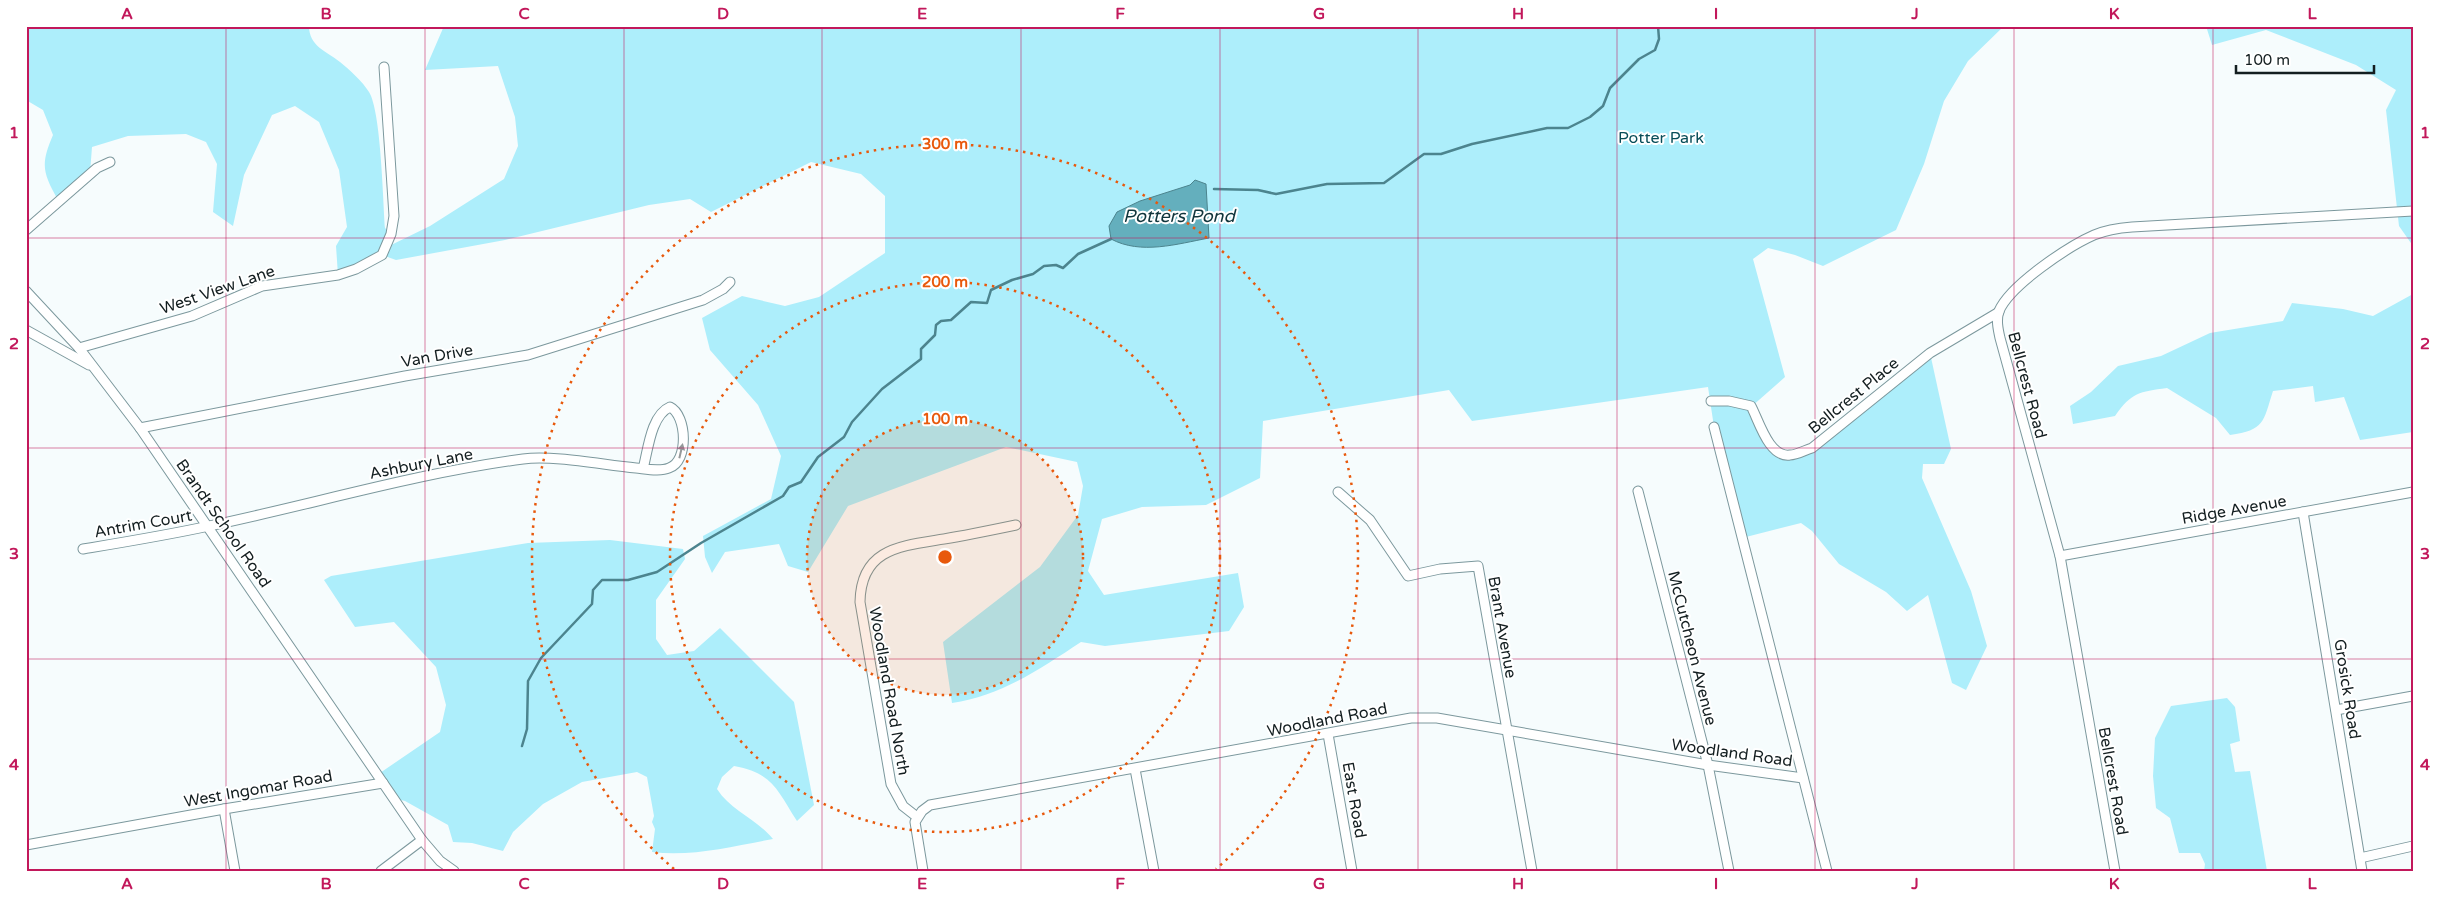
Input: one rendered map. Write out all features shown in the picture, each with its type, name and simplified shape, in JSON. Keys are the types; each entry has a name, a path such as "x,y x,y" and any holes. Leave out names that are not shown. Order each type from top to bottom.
{"street":[{"name":"West View Lane","path":"79,348 192,316 262,286 338,275 356,269 382,255 391,234 394,216 384,67"},
{"path":"26,230 97,168 110,162"},
{"name":"Bellcrest Road","path":"2115,871 2060,556 1997,328 1999,312 2014,292 2060,254 2085,240 2108,231 2127,228 2325,214 2413,211"},
{"name":"Van Drive","path":"140,428 377,381 528,354 702,300 723,289 730,282"},
{"name":"Brandt School Road","path":"26,290 79,348 140,428 383,783"},
{"name":"Bellcrest Place","path":"1711,401 1729,401 1751,406 1769,443 1778,453 1789,456 1812,448 1930,353 1999,312"},
{"path":"26,330 94,368"},
{"name":"Ashbury Lane","path":"209,527 392,483 526,459 643,469 668,469 674,466 682,454 681,418 677,410 670,407 665,409 656,422 643,469"},
{"path":"1714,427 1827,871"},
{"name":"McCutcheon Avenue","path":"1638,491 1708,764 1729,871"},
{"name":"Brant Avenue","path":"1338,492 1370,520 1396,561 1408,576 1440,569 1478,566 1532,871"},
{"name":"Ridge Avenue","path":"2060,556 2413,492"},
{"name":"Grosick Road","path":"2303,512 2362,871"},
{"name":"Woodland Road North","path":"917,817 903,806 891,784 860,602 862,581 867,569 874,561 893,548 1016,525"},
{"name":"Antrim Court","path":"83,549 209,527"},
{"path":"2336,710 2413,696"},
{"name":"Woodland Road","path":"917,817 930,805 947,801 1382,723 1424,718 1803,778"},
{"name":"East Road","path":"1328,734 1352,871"},
{"path":"1135,768 1154,871"},
{"path":"383,783 422,840 440,861 454,871"},
{"name":"West Ingomar Road","path":"26,845 224,809 383,783"},
{"path":"224,809 235,871"},
{"path":"917,817 915,830 923,871"},
{"path":"380,871 422,840"},
{"path":"2360,858 2413,846"}],"green space":[{"name":"Potter Park","path":"26,26 309,26 315,43 356,76 369,92 373,102 379,136 385,228 391,234 387,247 430,226 504,179 518,146 515,117 498,66 425,70 444,26 2004,26 1968,61 1944,101 1924,164 1896,230 1823,266 1795,255 1768,248 1753,259 1785,377 1751,407 1778,453 1812,448 1930,353 1951,449 1944,464 1923,464 1922,478 1971,591 1987,646 1966,690 1952,683 1928,595 1907,611 1886,592 1839,564 1812,531 1801,523 1742,538 1714,427 1708,387 1472,421 1449,390 1263,421 1260,478 1206,505 1142,507 1102,519 1088,571 1104,595 1238,573 1244,607 1229,631 1105,646 1081,642 1004,688 952,703 943,642 1040,567 1078,515 1083,486 1077,462 1006,447 848,506 808,572 788,566 779,544 725,552 712,573 705,557 703,536 771,499 781,456 758,405 710,350 702,318 742,296 785,306 819,297 885,253 885,196 861,174 811,162 711,212 690,199 649,205 505,240 396,260 382,255 338,275 336,246 347,227 339,170 319,122 295,106 272,115 244,175 233,226 213,212 217,164 206,142 186,134 128,136 92,147 90,173 58,200 49,183 45,169 46,154 53,135 43,110 26,100"},
{"path":"2206,26 2413,26 2413,246 2399,226 2386,110 2396,90 2356,65 2266,30 2212,45"},
{"path":"2413,294 2413,432 2360,440 2344,397 2315,402 2313,386 2273,391 2261,423 2250,430 2230,435 2216,418 2167,388 2137,394 2126,402 2115,416 2073,424 2070,406 2091,392 2118,366 2161,356 2210,333 2283,321 2292,303 2343,309 2373,316"},
{"path":"610,540 683,549 685,559 656,600 656,639 667,655 694,651 720,628 794,702 814,805 797,821 773,784 757,773 734,766 722,777 717,789 729,803 767,832 773,839 698,852 652,852 655,829 652,822 654,816 647,777 637,772 582,782 543,804 513,832 503,851 472,843 453,842 448,825 405,801 393,798 377,775 440,732 446,705 436,667 394,622 355,627 324,580 331,576 528,543"},
{"path":"2227,698 2235,707 2240,741 2230,744 2235,772 2250,771 2267,871 2204,871 2205,864 2200,853 2179,853 2170,818 2156,808 2153,776 2155,738 2171,706"}],"water":[{"name":"Potters Pond","path":"1195,180 1206,184 1209,238 1159,247 1134,246 1111,239 1109,226 1117,212 1140,201 1190,185"}],"waterway":[{"path":"1214,189 1258,190 1276,194 1327,184 1384,183 1424,154 1441,154 1472,144 1547,128 1568,128 1590,117 1603,106 1610,88 1639,59 1655,50 1659,39 1658,26"},
{"path":"522,746 527,729 528,681 541,658 592,604 593,590 602,580 628,580 657,572 701,543 783,496 789,487 801,482 818,457 844,437 852,422 882,389 921,359 921,349 935,335 936,325 941,321 951,320 971,302 987,303 991,290 1012,280 1033,274 1044,266 1056,265 1063,268 1078,254 1111,239"}]}
